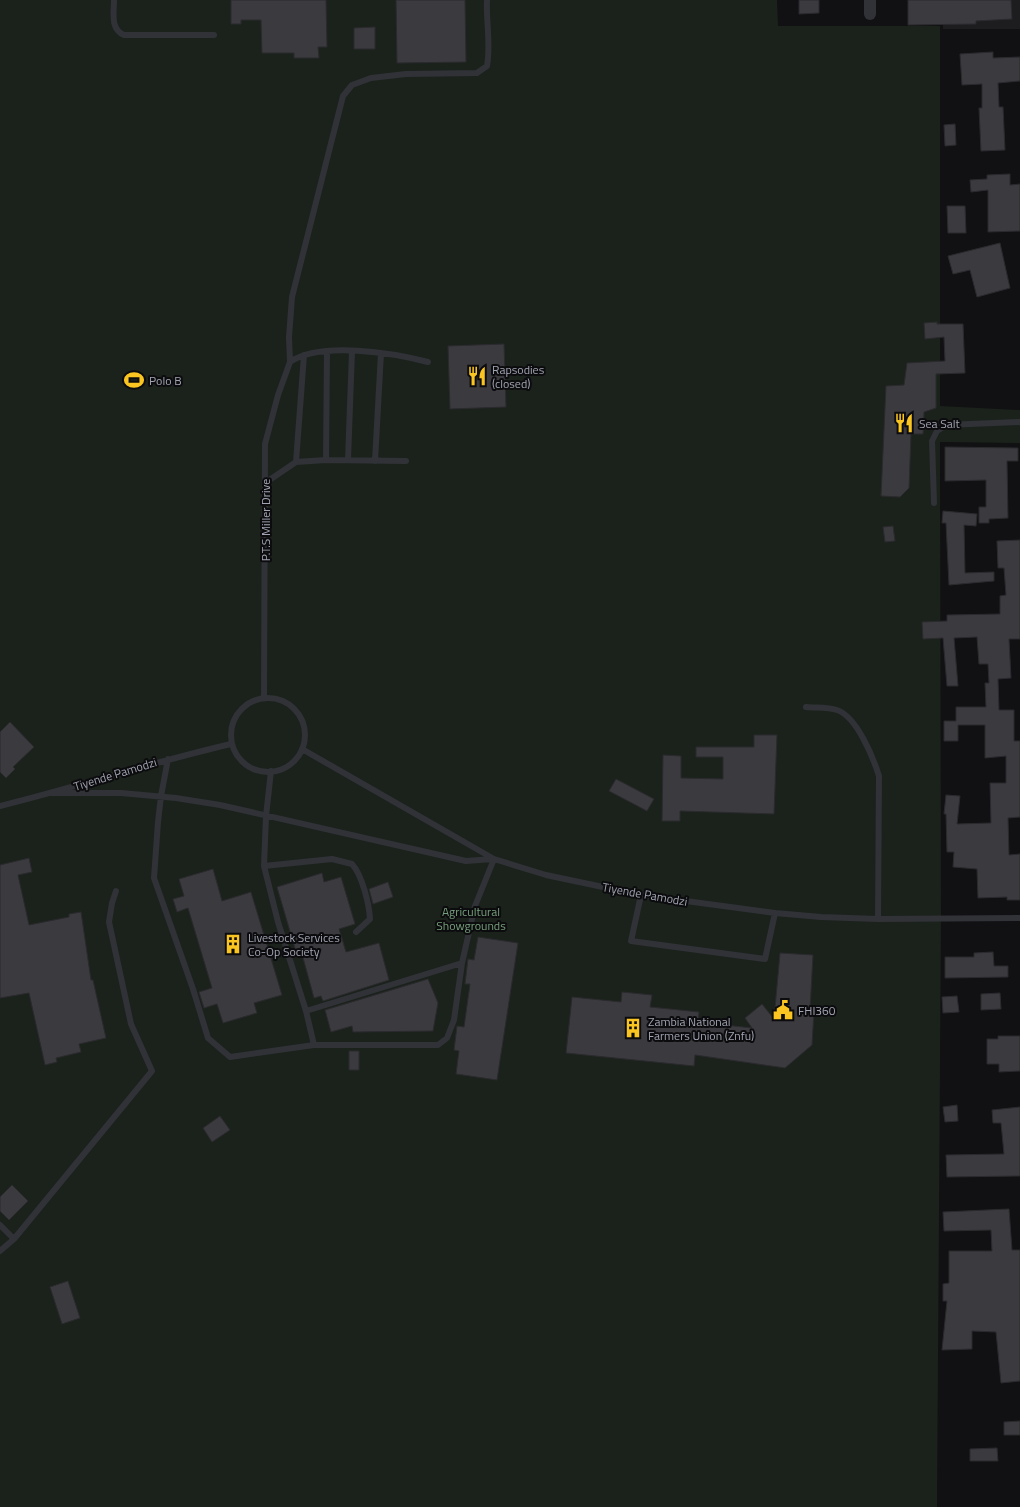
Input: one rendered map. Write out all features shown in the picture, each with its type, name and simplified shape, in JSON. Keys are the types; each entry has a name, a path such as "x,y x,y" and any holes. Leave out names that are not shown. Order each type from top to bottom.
{"street":[{"path":"870,0 870,14"}],"lane":[{"path":"114,0 114,25 118,32 124,35 214,35"},
{"path":"428,362 381,353 327,351 304,355 290,362 289,337 292,298 343,96 352,85 371,78 406,74 477,73 482,70 487,66 490,51 486,18 487,0"},
{"path":"326,460 327,351"},
{"path":"348,460 352,351"},
{"path":"375,461 381,353"},
{"path":"296,462 304,355"},
{"name":"P.T.S Miller Drive","path":"264,698 265,444 280,388 290,362"},
{"path":"934,503 932,441 937,431 946,424 1020,422"},
{"path":"265,484 296,462 326,460 406,461"},
{"path":"264,698 286,702 298,712 304,726 302,749 293,762 271,772 263,771 239,759 231,744 230,728 236,714 249,703 264,698"},
{"path":"806,707 832,709 840,711 848,717 861,735 873,758 879,776 878,919"},
{"name":"Tiyende Pamodzi","path":"0,806 52,794 168,759 231,744"},
{"name":"Tiyende Pamodzi","path":"302,749 494,859 546,875 641,895 775,913 878,919 1020,918"},
{"path":"52,794 121,793 161,796 220,805 466,861 494,859 475,906 462,963 454,1020 447,1038 438,1045 314,1045 230,1057 208,1038 154,878 161,796 168,759"},
{"path":"271,772 266,816 264,866 278,922 306,1011 314,1045"},
{"path":"264,866 332,859 352,864 359,876 370,909 370,919 356,932"},
{"path":"0,1251 14,1239 152,1071 130,1024 109,922 116,891"},
{"path":"641,895 631,941 764,959 775,913"},
{"path":"306,1011 462,963"},
{"path":"0,1225 14,1239"}],"shaded area":[{"path":"943,0 1020,0 1020,29 943,29"}],"green space":[{"name":"Agricultural Showgrounds","path":"0,0 777,0 778,26 940,26 940,406 1020,410 1020,443 940,442 941,919 937,1507 0,1507"}],"building":[{"path":"231,0 326,0 327,47 318,47 319,58 294,58 294,53 262,53 261,20 241,20 241,24 231,24"},
{"path":"396,0 465,0 466,62 397,63"},
{"path":"799,0 819,0 819,13 799,14"},
{"path":"908,0 1011,0 1012,19 976,21 976,24 908,25"},
{"path":"375,27 375,49 354,49 354,28"},
{"path":"993,52 993,58 1020,57 1020,81 998,83 999,107 1003,107 1005,150 981,151 979,108 982,108 982,84 962,85 960,54"},
{"path":"955,124 956,145 945,146 944,125"},
{"path":"1010,174 1010,185 1020,184 1020,231 988,232 988,190 971,192 970,180 987,179 987,175"},
{"path":"947,206 965,206 966,233 948,233"},
{"path":"1000,243 1010,288 977,297 970,270 953,274 948,256"},
{"name":"Sea Salt","path":"937,322 937,324 963,324 965,373 936,374 936,408 924,412 923,434 911,434 909,488 900,497 881,496 886,386 904,385 907,363 945,361 944,337 925,339 924,323"},
{"name":"Rapsodies (closed)","path":"504,344 506,407 450,409 448,346"},
{"path":"945,447 1018,448 1018,461 1007,461 1008,518 989,519 989,523 979,523 979,507 986,507 986,480 945,481"},
{"path":"943,511 977,514 976,526 964,525 965,573 994,572 994,581 949,585 946,523 942,523"},
{"path":"893,526 895,541 885,542 883,527"},
{"path":"1020,540 1020,639 1009,639 1011,678 998,679 999,710 1014,710 1014,741 1020,741 1020,817 1008,818 1009,855 1020,854 1020,900 1007,900 1007,897 978,898 977,869 953,867 954,852 947,852 946,814 944,814 946,795 960,796 957,824 991,823 990,783 1006,783 1006,756 985,758 985,725 958,725 958,741 944,741 944,721 956,721 956,707 986,707 985,683 989,683 988,664 979,664 977,637 954,638 958,686 947,686 943,638 923,639 922,622 947,621 947,615 1000,614 1000,596 1006,595 1004,568 998,568 997,541"},
{"path":"10,722 34,747 13,767 15,769 6,778 0,772 0,732"},
{"path":"754,735 777,735 774,814 680,811 680,821 662,821 663,755 681,756 681,778 723,779 723,757 696,757 696,747 754,747"},
{"path":"616,779 654,799 647,811 609,791"},
{"path":"29,858 32,872 18,875 29,925 69,917 69,914 81,912 91,980 93,980 106,1038 79,1044 81,1052 56,1058 57,1062 45,1065 29,993 0,998 0,865"},
{"name":"Livestock Services Co-Op Society","path":"213,869 222,901 251,892 282,995 254,1003 257,1013 223,1023 217,1004 204,1008 199,992 212,988 188,908 177,912 173,899 184,896 179,879"},
{"path":"322,873 324,882 341,877 355,924 339,929 346,952 379,943 389,980 323,1001 321,996 314,998 302,954 297,955 277,887"},
{"path":"388,882 393,897 373,904 369,889"},
{"path":"478,937 518,943 497,1080 456,1074 459,1051 454,1050 457,1026 464,1027 470,984 465,984 468,959 474,960"},
{"path":"993,952 994,966 1008,966 1008,977 945,978 945,957 974,957 974,953"},
{"path":"780,953 813,955 810,1009 814,1011 812,1045 785,1068 695,1055 694,1066 566,1053 572,997 621,1002 622,992 652,995 650,1007 699,1012 698,1022 752,1028 745,1018 762,1004 774,1019"},
{"path":"428,979 438,1003 433,1031 353,1032 352,1026 331,1032 325,1010"},
{"path":"1000,993 1001,1009 981,1010 981,994"},
{"path":"957,996 959,1012 943,1013 942,997"},
{"path":"998,1036 1020,1036 1020,1071 999,1072 999,1064 987,1064 987,1039 998,1039"},
{"path":"349,1051 359,1051 359,1070 349,1070"},
{"path":"957,1105 958,1121 945,1122 943,1107"},
{"path":"1020,1107 1020,1176 947,1177 946,1155 1004,1154 1001,1123 993,1123 992,1110"},
{"path":"220,1116 230,1130 212,1142 203,1128"},
{"path":"12,1185 28,1201 9,1220 0,1211 0,1197"},
{"path":"1009,1209 1012,1250 1020,1250 1020,1381 1001,1383 996,1332 972,1331 972,1349 942,1350 947,1301 943,1301 943,1284 949,1283 949,1251 992,1251 991,1230 944,1231 943,1212"},
{"path":"68,1281 80,1318 62,1324 50,1287"},
{"path":"1020,1421 1020,1435 1004,1435 1004,1422"},
{"path":"997,1448 998,1461 970,1461 970,1449"}],"place":[{"name":"Rapsodies (closed)","path":"477,376"},
{"name":"Polo B","path":"134,380"},
{"name":"Sea Salt","path":"904,423"},
{"name":"Livestock Services Co-Op Society","path":"233,944"},
{"name":"FHI360","path":"783,1010"},
{"name":"Zambia National Farmers Union (Znfu)","path":"633,1028"}]}
